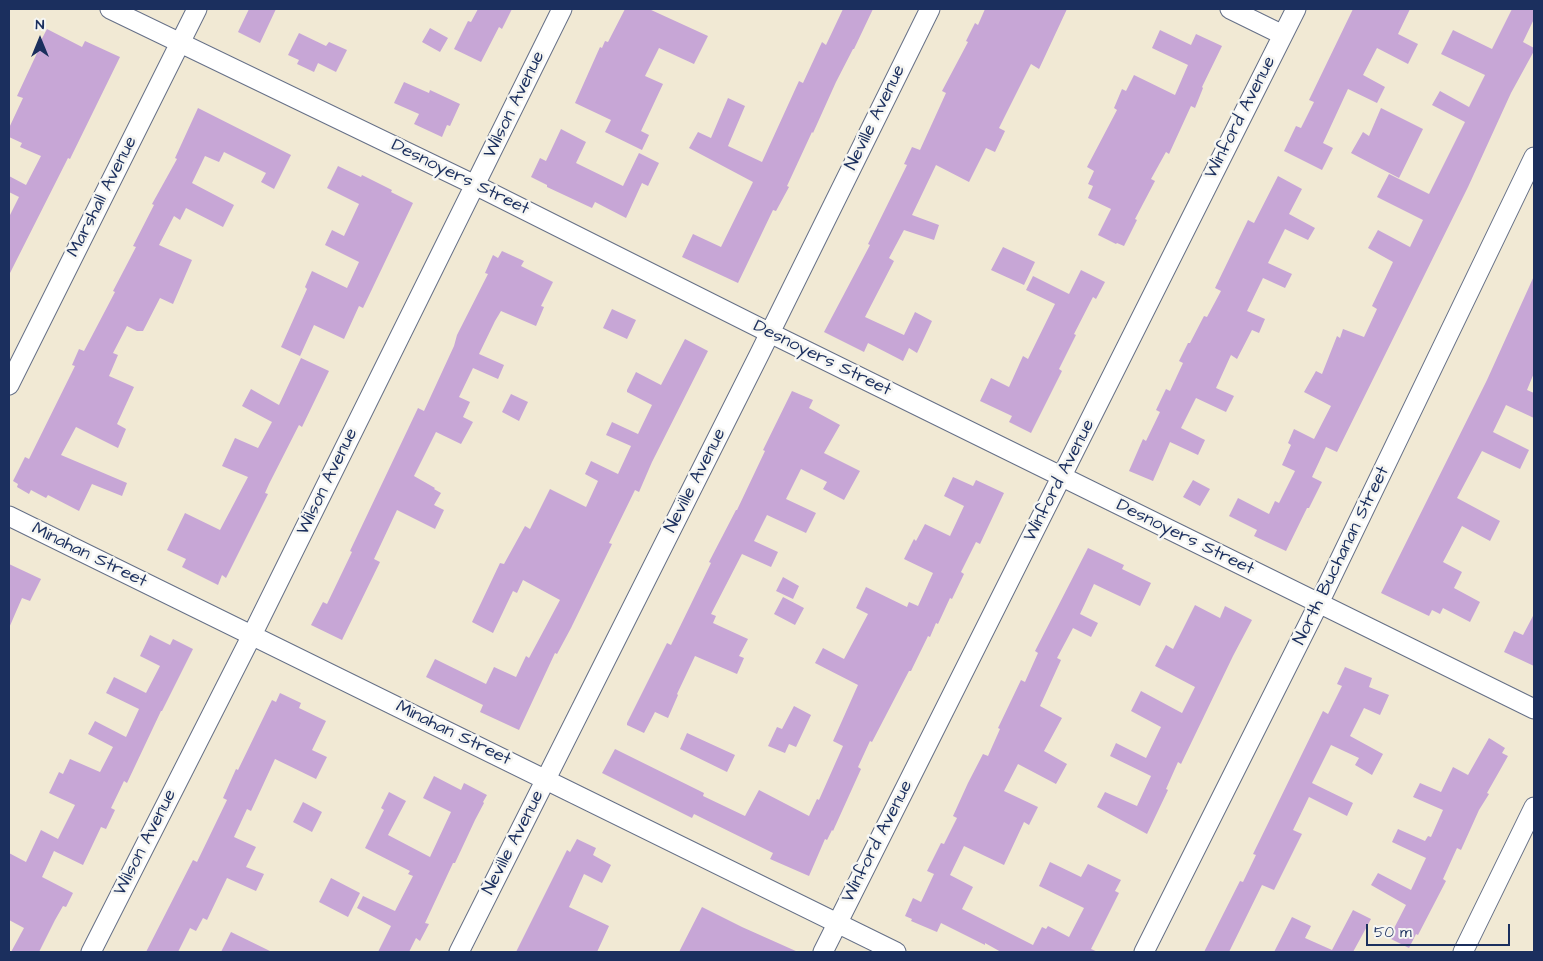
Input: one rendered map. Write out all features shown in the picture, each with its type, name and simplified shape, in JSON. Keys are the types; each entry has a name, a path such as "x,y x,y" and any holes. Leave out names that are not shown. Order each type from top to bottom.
{"street":[{"name":"Desnoyers Street","path":"110,9 476,185 770,333 1534,709"},
{"name":"Marshall Avenue","path":"9,385 197,9"},
{"name":"Wilson Avenue","path":"91,952 252,635 562,9"},
{"name":"Neville Avenue","path":"459,952 770,333 930,9"},
{"path":"1230,9 1283,35"},
{"name":"Winford Avenue","path":"823,952 1296,9"},
{"name":"North Buchanan Street","path":"1144,952 1319,603 1534,157"},
{"name":"Minahan Street","path":"9,516 896,952"},
{"path":"1463,952 1534,807"}],"building":[{"path":"249,9 276,9 260,43 238,32"},
{"path":"478,9 512,9 502,29 499,27 481,62 454,49 468,21 471,22"},
{"path":"625,9 649,9 708,36 694,64 659,48 645,76 663,84 641,131 649,135 642,150 605,132 611,120 575,103 600,47 602,48 605,41 608,42"},
{"path":"843,9 873,9 812,132 787,186 789,187 776,211 773,210 738,283 682,257 693,234 721,247 753,182 689,148 698,132 711,138 728,98 745,106 728,146 762,162 799,81 803,83 822,42 826,45"},
{"path":"985,9 1067,9 1039,69 1031,64 999,128 1005,131 995,152 986,148 969,182 936,165 912,215 939,225 934,240 904,230 889,258 894,261 865,317 904,335 915,312 932,321 917,353 909,348 903,361 868,343 864,352 824,332 870,245 868,244 907,165 904,164 912,147 920,150 946,93 942,91 968,42 966,41 975,23 978,25"},
{"path":"1353,9 1410,9 1398,34 1418,44 1408,64 1377,48 1363,75 1385,87 1377,103 1348,89 1323,143 1333,148 1322,170 1284,151 1296,126 1301,128 1314,102 1309,100"},
{"path":"1512,9 1534,9 1534,19 1523,42 1534,48 1534,51 1511,93 1468,187 1337,452 1326,447 1312,477 1322,482 1286,551 1254,536 1257,530 1229,516 1238,498 1269,514 1275,501 1279,503 1295,471 1282,465 1291,445 1288,443 1294,429 1314,439 1331,406 1304,392 1316,371 1322,374 1337,336 1340,338 1343,329 1364,337 1377,309 1372,306 1393,262 1368,248 1378,230 1410,247 1423,220 1377,197 1389,174 1429,194 1465,122 1432,105 1440,91 1469,107 1485,75 1441,54 1453,30 1492,49"},
{"path":"430,28 448,38 440,52 422,42"},
{"path":"47,29 82,47 85,41 120,57 70,159 68,158 9,275 9,217 19,197 9,192 9,176 26,185 41,156 20,147 22,143 9,137 9,128 23,98 17,96"},
{"path":"1160,30 1191,45 1196,34 1222,46 1202,87 1195,108 1191,106 1169,154 1166,152 1151,179 1155,181 1135,219 1137,220 1124,246 1098,235 1111,209 1088,198 1093,186 1088,184 1094,171 1087,167 1117,110 1114,108 1122,89 1126,91 1134,75 1175,95 1188,65 1152,48"},
{"path":"299,33 326,46 329,42 347,50 336,72 318,63 314,72 297,64 299,60 288,55"},
{"path":"404,82 429,93 430,90 460,104 450,126 447,125 442,137 414,124 419,114 394,103"},
{"path":"198,108 291,155 274,189 261,182 266,173 224,152 219,162 205,156 192,183 234,205 223,227 186,208 180,220 174,216 159,245 192,260 173,304 160,298 143,331 137,331 127,326 113,353 118,355 109,376 134,387 117,424 126,429 118,448 76,427 61,455 127,483 122,496 92,484 79,511 48,495 46,498 31,490 29,494 17,487 18,484 13,481 25,457 29,459 75,366 72,365 79,349 84,351 115,292 113,291 136,247 133,246 154,205 152,204 177,159 175,158"},
{"path":"1381,108 1423,129 1399,178 1351,153 1363,132 1369,136"},
{"path":"561,129 586,142 576,163 623,186 639,153 659,163 648,186 642,183 626,218 595,202 592,208 547,187 547,185 531,177 540,158 546,161"},
{"path":"338,166 361,177 362,175 413,203 363,308 359,306 344,339 314,325 300,356 281,347 307,289 305,287 312,271 347,288 359,262 325,245 332,230 344,236 359,204 327,188"},
{"path":"1278,176 1302,189 1289,214 1315,228 1308,240 1285,229 1268,263 1292,274 1285,288 1263,278 1247,311 1265,319 1259,333 1252,330 1237,359 1231,355 1216,388 1234,396 1226,412 1196,398 1181,428 1205,440 1198,455 1170,442 1153,481 1129,471 1143,439 1146,441 1160,412 1156,410 1166,389 1170,391 1183,363 1179,361 1188,343 1190,343 1204,316 1207,317 1221,291 1215,288 1248,220 1254,223"},
{"path":"1003,247 1035,262 1024,285 991,270"},
{"path":"502,251 524,261 521,266 553,282 541,306 544,307 536,326 501,311 479,354 504,365 498,379 473,368 459,397 470,402 463,417 473,422 461,444 436,432 414,476 441,493 434,505 444,510 435,529 397,510 374,559 380,562 342,640 311,625 323,602 327,604 418,408 424,411 454,346 457,335 488,274 485,273 493,255 498,258"},
{"path":"1081,270 1105,282 1096,299 1093,297 1074,334 1076,335 1059,369 1062,371 1031,433 1009,422 1012,416 980,401 991,378 1009,387 1023,356 1028,359 1055,304 1026,290 1033,276 1069,294"},
{"path":"1534,276 1534,373 1527,390 1534,393 1534,418 1506,405 1493,432 1529,450 1520,469 1482,451 1457,498 1500,521 1490,541 1462,526 1443,562 1462,572 1454,588 1480,602 1470,622 1443,608 1440,614 1432,610 1429,616 1381,593 1487,380"},
{"path":"612,309 636,320 627,339 603,328"},
{"path":"685,339 708,351 652,462 639,492 635,490 609,543 612,544 571,628 557,654 555,653 519,730 480,712 483,705 426,677 435,659 486,684 494,667 516,677 526,656 529,658 560,600 523,580 517,593 513,591 493,633 472,622 500,563 504,564 525,526 530,529 550,489 586,507 598,481 585,474 591,461 618,474 631,446 606,435 612,422 638,434 652,405 627,392 627,390 636,372 661,385"},
{"path":"301,358 329,371 302,427 299,425 269,484 265,493 268,494 226,578 222,575 218,585 182,567 186,559 167,550 185,513 220,530 248,477 222,466 235,438 258,448 272,422 242,406 251,389 279,405"},
{"path":"792,391 813,400 809,408 840,425 824,453 860,471 844,500 823,489 827,482 801,469 786,499 816,513 806,533 767,515 754,541 778,552 771,567 742,554 711,614 716,616 713,623 748,639 739,656 744,658 737,674 695,656 668,718 655,712 644,733 627,725 627,723 667,643 671,645 711,563 709,562 737,510 765,451 763,450"},
{"path":"511,394 528,402 519,421 502,412"},
{"path":"953,477 973,486 976,480 1004,493 980,544 976,542 961,572 964,574 952,599 950,598 930,637 928,636 872,742 870,741 858,767 861,769 833,831 827,840 825,839 809,876 770,859 773,853 694,814 692,818 602,773 615,749 704,793 703,796 745,816 759,790 809,816 817,799 819,800 843,746 833,741 858,685 815,663 823,648 844,659 868,614 856,608 866,587 907,607 909,602 918,606 933,573 904,559 914,539 916,541 925,524 950,536 964,506 944,496"},
{"path":"1193,480 1210,489 1200,506 1183,497"},
{"path":"1088,548 1124,565 1122,569 1151,583 1140,606 1094,584 1080,614 1098,623 1091,637 1073,628 1057,658 1061,660 1040,706 1062,718 1044,751 1067,764 1056,784 1018,764 1004,791 1038,807 1029,825 1024,822 1004,865 964,846 950,875 973,887 962,909 1033,945 1042,927 1046,929 1048,926 1069,937 1084,908 1039,886 1050,862 1081,877 1088,864 1121,880 1115,891 1119,893 1091,949 1098,952 1001,952 941,923 937,932 911,921 912,919 905,916 913,898 921,902 934,874 927,871 941,843 944,844 957,818 953,816 968,783 983,754 988,756 1000,729 998,728 1021,680 1025,682 1038,653 1035,651"},
{"path":"9,564 41,579 30,601 22,598 9,628"},
{"path":"783,577 799,586 793,599 776,591"},
{"path":"783,597 804,608 795,625 774,614"},
{"path":"1195,605 1220,618 1225,606 1252,620 1181,764 1178,762 1166,789 1168,790 1147,834 1097,807 1105,792 1137,806 1151,776 1110,756 1116,743 1146,758 1161,727 1131,711 1141,691 1182,713 1195,687 1155,666 1166,645 1173,649"},
{"path":"1534,614 1534,666 1504,652 1514,631 1523,635"},
{"path":"150,635 170,645 173,639 193,649 127,783 124,781 111,808 115,810 106,829 101,827 83,865 54,851 42,877 73,893 66,907 63,906 39,952 11,952 24,928 9,920 9,853 26,862 41,830 58,839 75,805 49,793 59,772 63,774 70,759 100,772 113,747 88,734 95,721 126,737 139,709 106,693 114,677 146,693 160,666 140,656"},
{"path":"1345,667 1372,678 1369,687 1389,695 1380,715 1364,708 1350,736 1383,754 1372,775 1355,765 1359,758 1331,745 1312,783 1353,803 1347,816 1309,797 1293,830 1302,834 1274,890 1262,885 1229,952 1204,952 1240,881 1243,882 1256,855 1253,854 1323,711 1328,714 1342,686 1337,684"},
{"path":"280,693 301,703 299,708 326,721 312,750 327,757 316,779 275,759 251,811 247,809 234,837 256,847 246,867 264,874 256,891 227,878 207,920 203,918 196,931 190,928 178,952 146,952 193,860 197,862 227,800 223,798 236,769 238,770 272,700 276,702"},
{"path":"794,706 811,715 796,747 789,744 785,753 768,746 777,727 782,729"},
{"path":"687,733 735,755 727,772 680,749"},
{"path":"1489,738 1505,748 1502,753 1508,756 1487,793 1489,794 1479,810 1461,850 1457,848 1443,879 1446,881 1418,935 1416,934 1409,948 1389,938 1406,905 1371,885 1378,873 1411,890 1426,858 1392,842 1398,829 1425,841 1428,836 1431,837 1443,810 1413,797 1420,783 1441,792 1453,767 1468,775"},
{"path":"434,776 461,790 464,783 487,795 425,923 429,924 420,941 416,938 409,952 378,952 391,926 357,908 363,896 395,911 413,876 408,874 410,871 365,848 384,810 381,808 389,792 406,801 388,835 430,857 451,812 423,798"},
{"path":"303,802 322,812 312,832 293,822"},
{"path":"577,839 596,848 593,855 611,865 602,883 584,874 569,907 609,926 597,952 516,952 567,850 570,852"},
{"path":"331,878 360,893 348,917 319,902"},
{"path":"702,907 742,927 798,952 679,952"},
{"path":"1353,910 1371,919 1353,952 1274,952 1292,917 1311,926 1305,938 1332,950"},
{"path":"231,932 272,952 221,952"}]}
